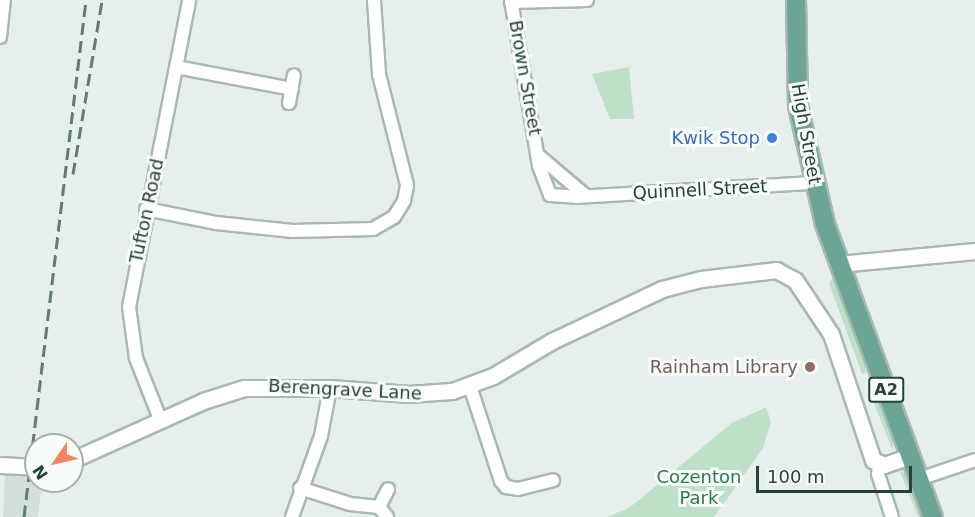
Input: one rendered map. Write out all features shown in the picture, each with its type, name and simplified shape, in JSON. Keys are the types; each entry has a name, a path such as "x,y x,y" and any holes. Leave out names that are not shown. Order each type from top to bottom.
{"main road":[{"name":"High Street","path":"796,0 798,105 814,183 838,264"},
{"name":"A2","path":"838,264 933,517"}],"street":[{"path":"0,37 4,0"},
{"name":"Tufton Road","path":"160,419 136,357 129,325 131,291 189,0"},
{"path":"146,209 224,224 293,231 373,229 393,217 404,201 407,185 379,74 374,0"},
{"path":"511,1 587,0"},
{"name":"Brown Street","path":"511,1 548,194 586,196"},
{"path":"176,67 292,89"},
{"path":"289,103 294,75"},
{"name":"Brown Street","path":"539,156 586,196"},
{"name":"Quinnell Street","path":"586,196 814,183"},
{"path":"838,264 975,251"},
{"name":"Berengrave Lane","path":"84,454 160,419 244,387 330,388 426,394 470,386 566,334 663,289 730,275 776,270 787,272 831,334 869,453 879,465"},
{"path":"470,386 501,481 506,487 518,489 554,483 549,466"},
{"path":"292,517 300,488 321,436 330,388"},
{"path":"892,517 878,474 879,465 910,456"},
{"path":"919,479 975,460"},
{"path":"0,465 24,466"},
{"path":"300,488 350,504 379,507 387,517"},
{"path":"379,507 388,489"}],"shaded area":[{"path":"5,476 24,476 24,493 41,493 38,517 3,517"}],"green space":[{"path":"629,67 634,119 610,119 592,74"},
{"path":"834,277 864,356 866,373 862,374 829,283"},
{"path":"874,392 893,433 893,451 870,393"},
{"name":"Cozenton Park","path":"766,407 771,422 763,448 714,517 607,517 629,508 732,423"},
{"path":"899,469 909,477 926,517 918,517"}],"railway":[{"path":"24,517 86,0"},
{"path":"73,174 102,0"}],"place":[{"name":"Kwik Stop","path":"772,138"},
{"name":"Rainham Library","path":"810,367"}]}
